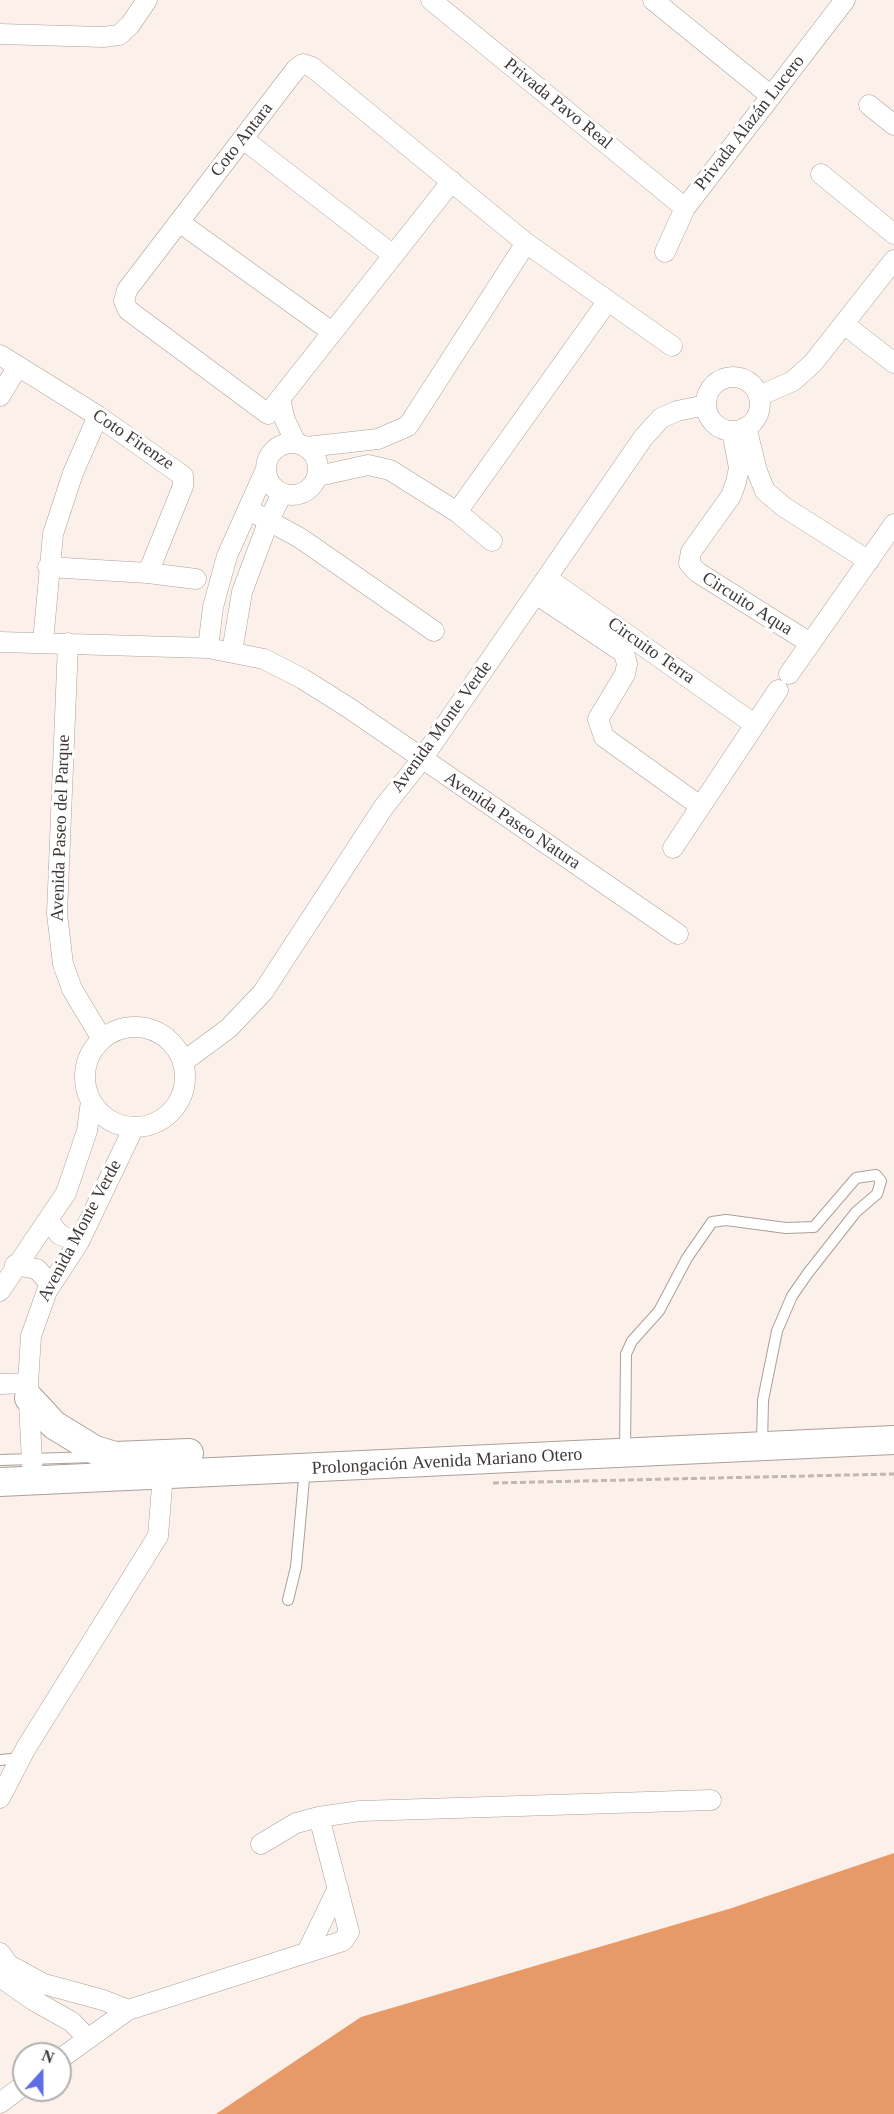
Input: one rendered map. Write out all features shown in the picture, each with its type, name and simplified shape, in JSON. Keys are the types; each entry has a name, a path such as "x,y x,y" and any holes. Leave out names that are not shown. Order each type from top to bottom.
{"street":[{"path":"0,34 103,37 119,35 130,25 147,0"},
{"name":"Privada Pavo Real","path":"431,0 685,208"},
{"path":"654,0 771,96"},
{"name":"Privada Alazán Lucero","path":"664,252 685,208 845,0"},
{"name":"Coto Antara","path":"274,406 128,310 124,301 127,290 296,69 303,64 312,67 525,243 672,346"},
{"path":"868,105 894,125"},
{"path":"243,139 393,255"},
{"path":"821,174 894,234"},
{"path":"276,448 274,406 452,181"},
{"path":"179,222 332,332"},
{"path":"208,648 213,607 227,556 249,510 270,454 276,448 378,439 408,426 525,243"},
{"path":"759,396 793,381 813,363 894,260"},
{"path":"457,512 607,302"},
{"path":"844,324 894,363"},
{"name":"Coto Firenze","path":"0,355 98,416 183,476 183,486 148,573"},
{"path":"0,396 18,366"},
{"path":"725,377 742,378 749,382 759,396 759,412 739,429 717,425 711,419 706,405 711,387 725,377"},
{"name":"Avenida Monte Verde","path":"183,1062 229,1028 262,992 383,808 422,759 643,438 661,418 677,411 706,405"},
{"path":"266,469 269,482 282,494 291,496 308,491 318,476 317,460 302,445 274,406"},
{"path":"43,642 48,567 53,534 73,473 98,416"},
{"path":"739,429 765,491 784,507 869,561"},
{"name":"Circuito Aqua","path":"739,429 739,468 736,482 731,495 691,552 689,563 697,572 810,644"},
{"path":"318,476 368,465 382,467 398,473 457,512 492,541"},
{"path":"232,652 242,592 269,520 282,494"},
{"path":"249,510 269,520 434,631"},
{"path":"674,848 754,724 894,524"},
{"path":"48,567 148,573 196,579"},
{"path":"541,586 624,653 627,664 625,674 600,712 598,726 604,737 699,806"},
{"name":"Circuito Terra","path":"541,586 754,724"},
{"name":"Avenida Paseo Natura","path":"0,642 208,648 264,659 303,679 350,708 678,934"},
{"name":"Avenida Paseo del Parque","path":"68,643 57,914 63,964 72,989 102,1038"},
{"path":"129,1027 149,1029 166,1038 183,1062 185,1083 179,1102 165,1118 155,1123 134,1127 110,1120 91,1101 85,1073 90,1054 102,1038 129,1027"},
{"name":"Avenida Monte Verde","path":"0,1291 15,1265 49,1222 66,1193 87,1131 91,1101"},
{"name":"Avenida Monte Verde","path":"32,1470 28,1390 32,1336 51,1285 79,1242 134,1127"},
{"path":"49,1222 60,1236 79,1242"},
{"path":"15,1265 37,1269 51,1285"},
{"path":"0,1384 28,1390 40,1412 68,1436 95,1450 115,1456 352,1448 420,1464"},
{"name":"Prolongación Avenida Mariano Otero","path":"0,1482 32,1470 163,1474 420,1464 894,1440"},
{"path":"0,1798 21,1758 158,1536 163,1474"},
{"path":"261,1844 296,1823 319,1817 395,1808 711,1800"},
{"path":"72,2051 128,2010 343,1941 349,1932 319,1817"},
{"path":"307,1952 338,1888"},
{"path":"0,1953 9,1965 44,1984 103,2000 128,2010"},
{"path":"0,1977 33,2000 72,2022 88,2039"}],"lane":[{"path":"625,1454 626,1354 632,1341 659,1311 708,1226 712,1222 726,1220 786,1227 814,1227 856,1178 876,1175 880,1181 877,1194 856,1212 808,1273 792,1296 777,1331 763,1400 762,1447"},
{"path":"0,1460 32,1470 115,1456"},
{"path":"288,1600 296,1567 305,1468"},
{"path":"0,1760 21,1758"}],"path":[{"path":"492,1483 894,1474"}],"shaded area":[{"path":"894,1853 894,2114 216,2114 361,2017 732,1908"}]}
